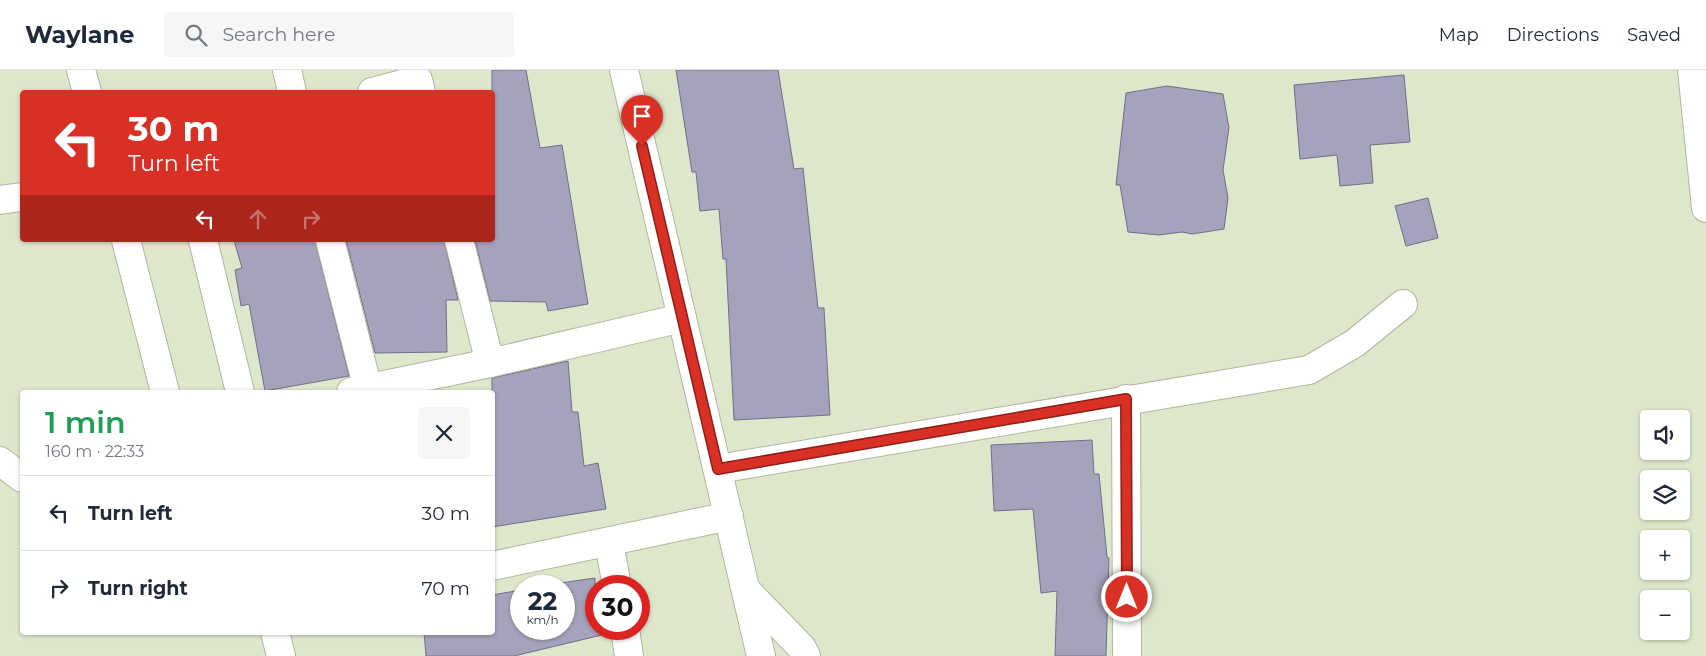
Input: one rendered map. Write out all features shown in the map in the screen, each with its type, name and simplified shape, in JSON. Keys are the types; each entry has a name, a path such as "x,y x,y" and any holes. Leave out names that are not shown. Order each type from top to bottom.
{"street":[{"path":"81,70 86,90"},
{"path":"287,70 292,90"},
{"path":"624,70 761,656"},
{"path":"1692,70 1706,208"},
{"path":"380,90 418,81"},
{"path":"0,200 20,197"},
{"path":"127,242 164,390"},
{"path":"203,242 240,390"},
{"path":"330,242 360,390"},
{"path":"460,242 490,363"},
{"path":"718,469 1126,399 1309,370 1355,343 1403,304"},
{"path":"365,390 682,318"},
{"path":"1126,399 1127,656"},
{"path":"0,462 20,477"},
{"path":"495,565 609,543 729,516"},
{"path":"609,543 615,575"},
{"path":"746,590 802,648 806,656"},
{"path":"276,635 281,656"},
{"path":"626,640 629,656"}],"building":[{"path":"492,70 526,70 540,148 562,145 588,304 548,311 546,302 490,301 475,242 495,242 495,90 492,90"},
{"path":"676,70 778,70 794,169 803,168 818,308 824,308 830,415 734,420 726,259 723,259 719,209 700,211 696,172 692,172"},
{"path":"1404,75 1410,142 1370,145 1373,183 1340,186 1337,155 1300,159 1294,85"},
{"path":"1167,86 1223,94 1229,128 1223,170 1228,198 1224,229 1192,234 1182,232 1159,235 1128,232 1120,185 1116,185 1126,93"},
{"path":"1428,198 1438,238 1406,246 1395,206"},
{"path":"235,242 316,242 349,376 265,390 249,304 241,306 235,270 242,268"},
{"path":"347,242 444,242 458,300 446,300 447,352 375,353"},
{"path":"568,361 572,412 578,412 584,466 598,463 606,509 495,527 495,390 492,390 492,378"},
{"path":"1092,440 1094,474 1099,474 1107,557 1109,558 1106,656 1055,656 1057,591 1041,593 1033,509 994,511 991,445"},
{"path":"585,579 585,639 514,656 426,656 424,635 495,635 495,594 510,592 510,640 575,640 575,581"}],"route":[{"path":"642,146 718,469 1126,399 1127,597"}]}
